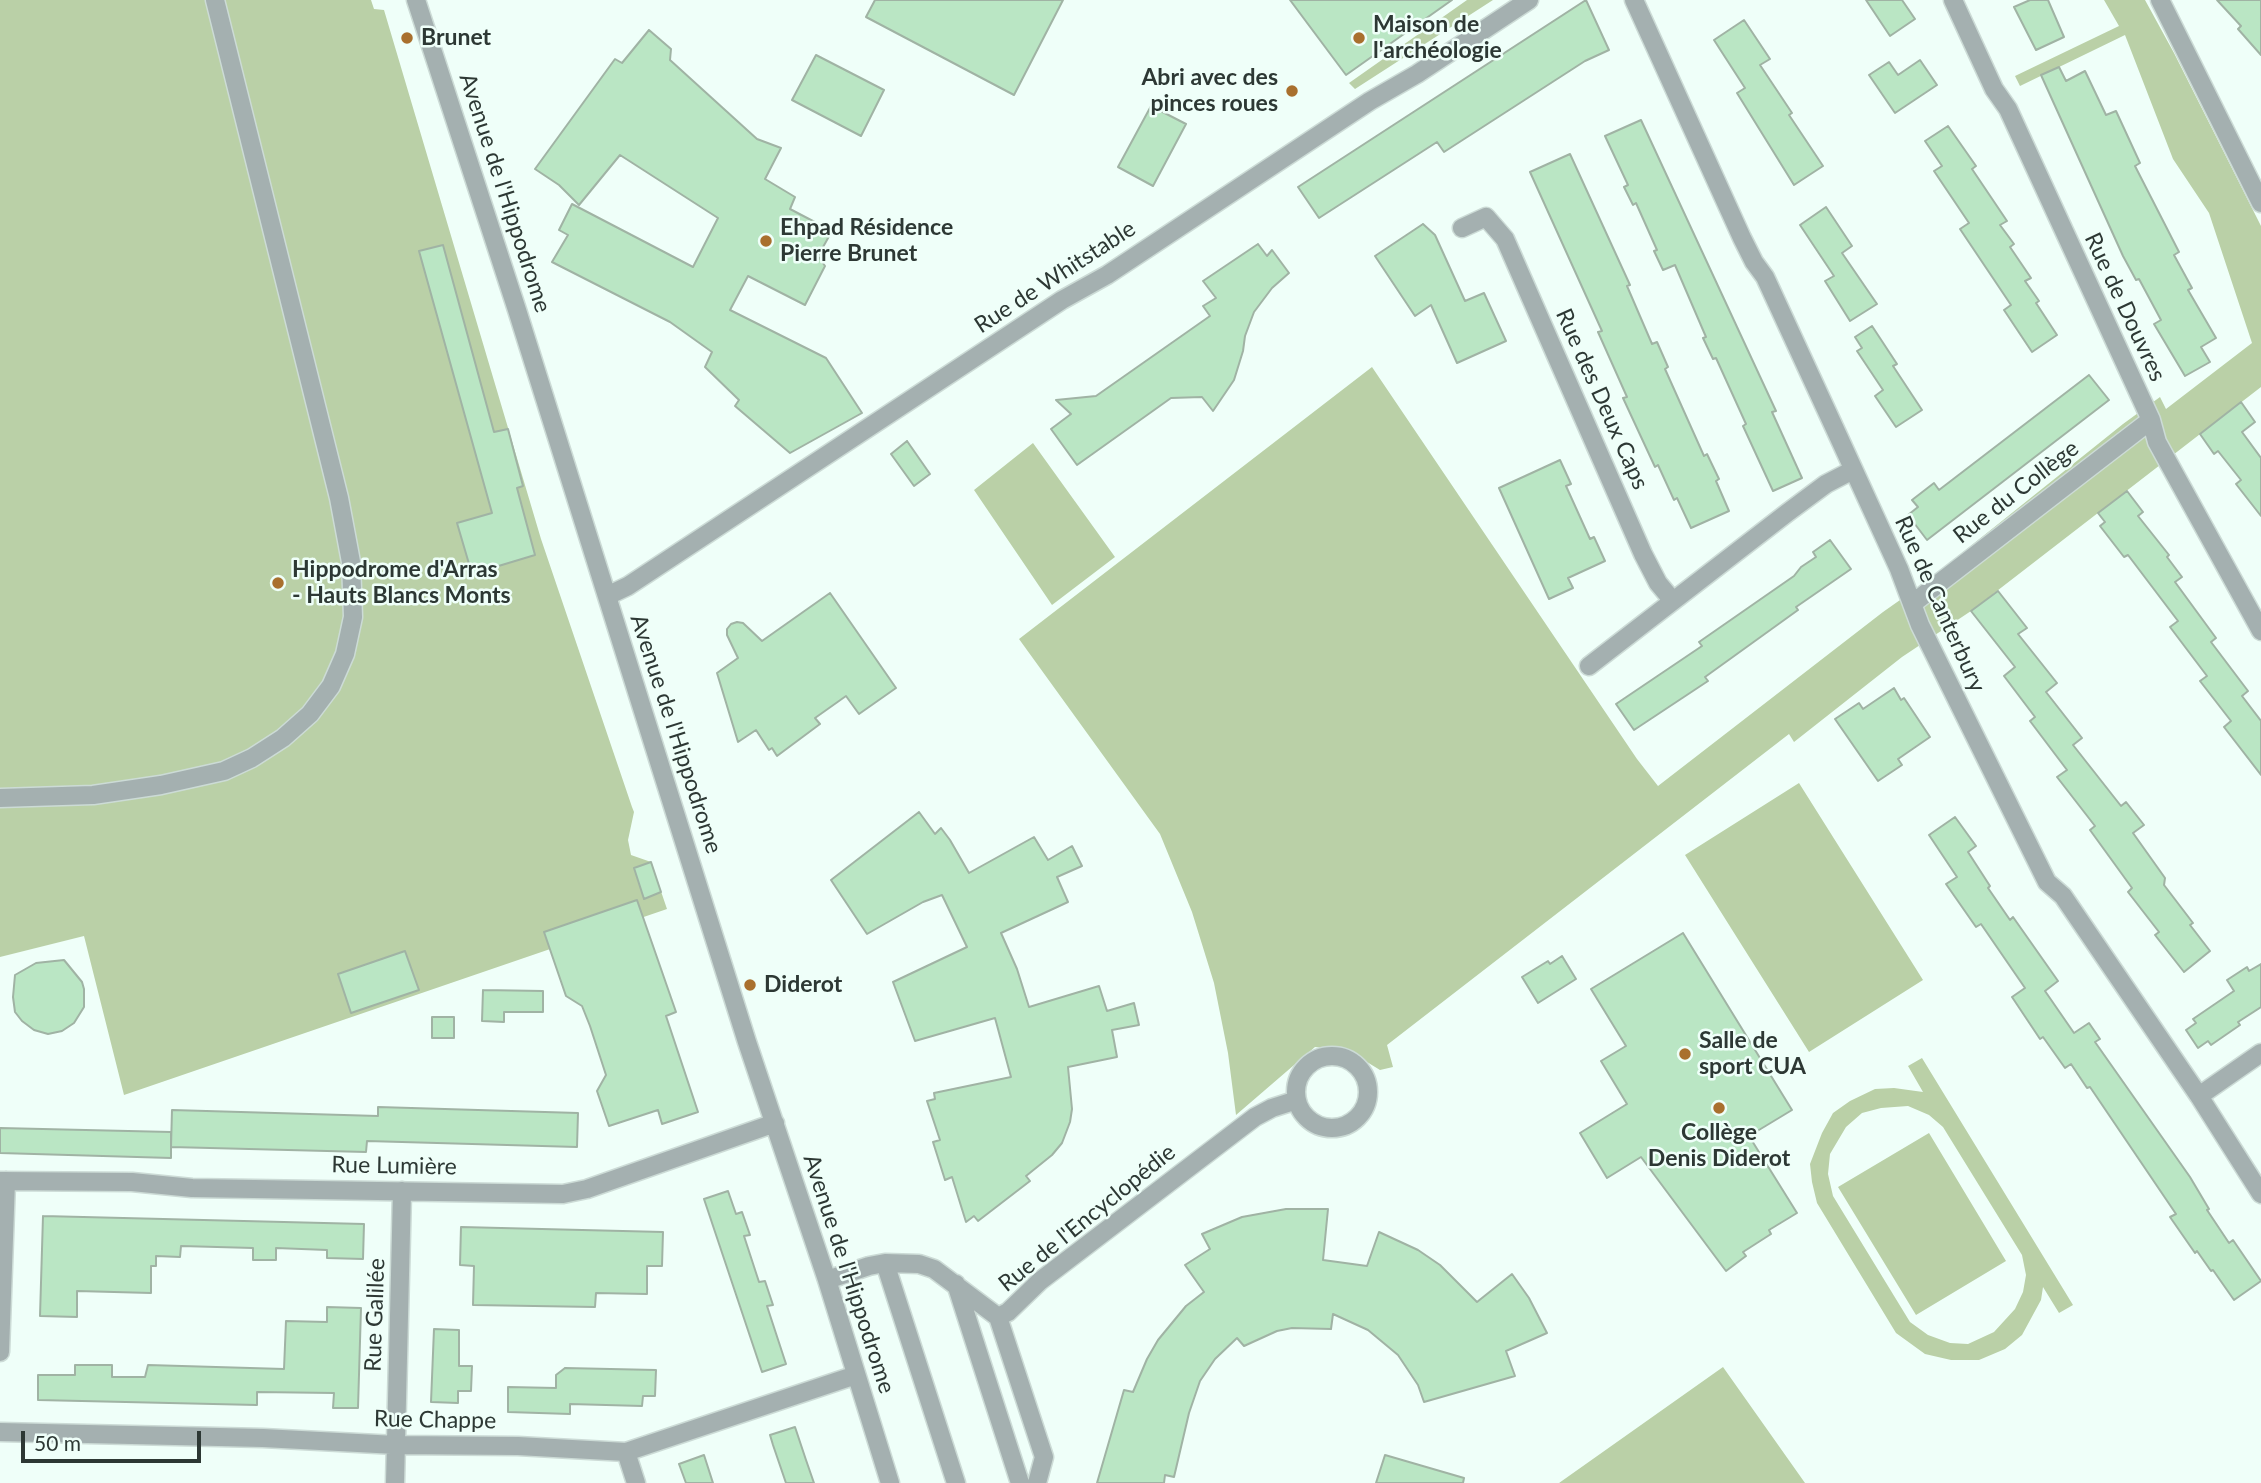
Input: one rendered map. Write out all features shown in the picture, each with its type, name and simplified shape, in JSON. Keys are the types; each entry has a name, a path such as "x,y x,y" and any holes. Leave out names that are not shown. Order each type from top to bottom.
{"street":[{"path":"0,798 93,795 161,785 224,771 273,745 310,715 331,686 345,654 353,617 351,562 339,498 215,0"},
{"name":"Avenue de l'Hippodrome","path":"416,0 509,284 747,1042 827,1280 890,1483"},
{"name":"Rue de Whitstable","path":"607,596 640,579 1062,300 1107,275 1370,101 1417,74 1529,0"},
{"name":"Rue de Canterbury","path":"1634,0 1742,238 1765,277 1965,719 2047,882 2063,896 2199,1096 2261,1194"},
{"name":"Rue de Douvres","path":"1953,0 1994,89 2008,109 2151,420 2157,442 2261,631"},
{"path":"2160,0 2261,203"},
{"name":"Rue des Deux Caps","path":"1462,228 1486,217 1505,239 1643,554 1658,583 1673,601"},
{"name":"Rue du Collège","path":"1912,604 2151,420"},
{"path":"1589,666 1826,484 1853,470"},
{"path":"2199,1096 2261,1053"},
{"path":"1324,1056 1336,1056 1356,1065 1367,1083 1368,1092 1363,1111 1348,1124 1337,1128 1326,1128 1307,1118 1297,1100 1295,1089 1304,1068 1313,1060 1324,1056"},
{"name":"Rue de l'Encyclopédie","path":"827,1280 885,1263 919,1264 934,1269 998,1317 1008,1312 1040,1281 1255,1117 1297,1100"},
{"name":"Rue Lumière","path":"3,1181 96,1181 192,1188 563,1194 579,1191 775,1123"},
{"path":"0,1352 3,1181"},
{"name":"Rue Galilée","path":"395,1483 402,1191"},
{"path":"885,1263 956,1483"},
{"path":"956,1284 1020,1483"},
{"path":"998,1317 1044,1457 1037,1483"},
{"name":"Rue Chappe","path":"0,1432 263,1438 396,1445 518,1446 626,1452 856,1375"},
{"path":"626,1452 636,1483"}],"green space":[{"name":"Hippodrome d'Arras - Hauts Blancs Monts","path":"0,0 371,0 374,9 384,10 541,539 634,812 628,840 631,855 651,862 667,909 124,1095 84,936 0,957"},
{"path":"1467,0 1493,0 1355,89 1349,83"},
{"path":"2104,0 2145,0 2261,226 2261,387 1971,611 1902,657 1794,742 1789,734 1387,1045 1393,1067 1380,1070 1349,1051 1315,1047 1236,1115 1228,1053 1214,983 1192,912 1160,834 1019,639 1372,367 1637,759 1658,786 1927,581 2123,424 2160,397 2166,409 2252,343 2209,213 2173,159 2125,35 2020,86 2015,76 2119,26"},
{"path":"1033,443 1115,557 1052,605 974,490"},
{"path":"1799,783 1923,980 1809,1052 1685,855"},
{"path":"1922,1058 2073,1305 2059,1313 2043,1287 2041,1300 2022,1335 2005,1349 1979,1360 1951,1360 1925,1354 1896,1333 1817,1203 1810,1164 1833,1113 1875,1089 1894,1088 1923,1092 1908,1066","holes":["1908,1106 1929,1115 1943,1127 2022,1255 2026,1275 2023,1292 2015,1309 1994,1332 1968,1344 1950,1343 1928,1335 1910,1322 1833,1196 1828,1174 1830,1154 1846,1127 1862,1113"]},
{"path":"1929,1133 2006,1261 1916,1315 1838,1187"},
{"path":"1723,1367 1805,1483 1559,1483"}],"building":[{"path":"875,0 1063,0 1014,95 866,17"},
{"name":"Maison de l'archéologie","path":"1290,0 1452,0 1346,75"},
{"path":"1586,0 1609,50 1585,61 1444,152 1437,142 1319,218 1298,187"},
{"path":"1866,0 1902,0 1915,19 1890,36"},
{"path":"2030,0 2048,0 2064,37 2036,50 2014,7"},
{"path":"2217,0 2261,0 2261,55 2238,29 2241,26"},
{"path":"1744,20 1770,59 1760,65 1823,166 1794,185 1737,93 1745,88 1714,40"},
{"name":"Ehpad Résidence Pierre Brunet","path":"649,30 671,49 670,60 757,139 781,148 765,179 795,197 790,209 832,231 818,256 825,266 805,305 748,276 730,310 826,358 862,413 790,453 735,406 739,400 705,367 712,352 670,322 552,262 568,235 559,230 572,204 693,267 718,218 620,155 579,205 559,185 535,169 615,59 622,63"},
{"path":"816,55 884,90 861,136 792,100"},
{"path":"1920,60 1937,85 1895,113 1869,75 1889,62 1898,75"},
{"path":"2059,67 2066,81 2085,71 2106,115 2116,111 2140,163 2135,166 2179,252 2174,255 2192,288 2188,290 2216,338 2201,347 2210,362 2185,376 2154,324 2161,320 2123,256 2041,75"},
{"path":"1151,106 1186,124 1153,186 1118,167"},
{"path":"1641,120 1776,411 1772,412 1802,478 1773,491 1716,358 1713,359 1703,338 1706,337 1675,265 1663,270 1636,203 1633,205 1624,187 1628,185 1605,136"},
{"path":"1948,126 1976,166 1972,169 2007,221 2000,225 2014,244 2010,247 2031,278 2025,281 2039,301 2036,303 2057,335 2032,352 2004,310 2011,305 1960,229 1969,223 1934,171 1942,166 1925,141"},
{"path":"1570,154 1630,285 1627,286 1652,344 1657,342 1668,367 1665,369 1704,456 1707,454 1719,479 1716,481 1729,511 1691,528 1658,465 1655,467 1623,398 1627,397 1598,332 1602,331 1530,172"},
{"path":"1826,207 1852,246 1842,253 1877,304 1850,321 1825,281 1834,276 1800,225"},
{"path":"1423,224 1435,235 1465,301 1484,293 1506,341 1457,363 1431,305 1415,316 1375,256"},
{"path":"1258,244 1267,256 1272,250 1289,273 1272,288 1254,312 1234,380 1213,411 1202,397 1171,398 1077,465 1051,429 1071,414 1056,400 1096,396 1210,316 1203,306 1216,298 1203,281"},
{"path":"443,245 494,432 508,429 523,486 517,488 535,555 472,574 457,523 492,513 419,251"},
{"path":"1872,326 1897,364 1893,366 1922,410 1896,427 1875,396 1883,390 1857,351 1862,348 1855,337"},
{"path":"2089,375 2109,400 1927,540 1908,515 1918,507 1912,500 1934,483 1939,490"},
{"path":"2241,402 2255,422 2242,432 2261,458 2261,516 2236,484 2241,480 2218,451 2214,454 2200,434"},
{"path":"907,441 930,474 914,486 891,454"},
{"path":"1560,460 1571,484 1566,486 1590,539 1594,537 1605,561 1568,578 1573,588 1549,599 1499,488"},
{"path":"2127,491 2143,512 2138,516 2169,555 2167,557 2182,577 2175,582 2216,638 2211,642 2248,691 2242,696 2261,721 2261,775 2224,727 2231,721 2200,681 2207,676 2170,627 2178,621 2128,555 2124,557 2100,526 2105,522 2098,513"},
{"path":"1830,540 1851,569 1796,607 1798,610 1705,677 1708,681 1634,730 1616,704 1702,646 1699,642 1794,576 1801,567 1816,557 1813,552"},
{"path":"1998,591 2027,628 2018,634 2057,683 2046,692 2082,738 2073,745 2121,806 2126,802 2144,825 2133,833 2165,878 2164,885 2193,923 2190,925 2210,951 2184,972 2155,935 2159,932 2128,892 2132,888 2090,830 2095,826 2057,777 2067,770 2030,721 2035,717 2004,676 2015,667 1971,611"},
{"path":"830,593 896,688 859,714 846,696 815,718 820,724 777,756 772,748 769,750 756,730 738,742 717,673 738,658 727,635 727,629 731,624 743,623 762,641"},
{"path":"1894,688 1901,700 1904,698 1930,737 1898,759 1902,765 1878,781 1835,719 1859,703 1863,709"},
{"path":"919,812 935,834 941,828 969,873 1034,837 1048,860 1072,846 1082,866 1057,877 1068,902 1001,933 1017,969 1029,1007 1099,986 1107,1011 1134,1003 1139,1025 1112,1030 1117,1057 1068,1067 1072,1109 1062,1143 1026,1176 1030,1181 978,1221 974,1216 966,1222 952,1177 945,1180 933,1142 940,1140 927,1101 935,1099 934,1093 1011,1077 995,1018 915,1041 893,982 967,947 942,895 923,902 867,934 831,880"},
{"path":"1955,817 1976,846 1968,852 1990,886 1988,888 2010,920 2013,917 2058,981 2045,991 2074,1033 2089,1023 2100,1039 2095,1042 2190,1177 2209,1209 2207,1210 2229,1243 2233,1240 2261,1281 2234,1300 2213,1270 2211,1271 2197,1251 2195,1253 2170,1217 2176,1214 2090,1087 2087,1088 2071,1064 2065,1068 2043,1037 2040,1039 2012,997 2025,988 1981,924 1976,927 1946,884 1957,877 1929,835"},
{"path":"651,862 661,892 644,899 634,868"},
{"path":"637,900 676,1012 666,1016 698,1112 662,1124 658,1110 609,1126 597,1091 606,1075 590,1026 582,1006 566,996 544,932"},
{"name":"Salle de sport CUA","path":"1683,933 1792,1110 1749,1136 1797,1213 1769,1230 1771,1234 1743,1252 1746,1256 1726,1271 1641,1157 1607,1178 1580,1133 1627,1104 1601,1061 1626,1046 1591,989"},
{"path":"405,951 419,990 351,1013 338,974"},
{"path":"1562,956 1576,979 1538,1003 1522,977"},
{"path":"64,960 82,982 84,1007 74,1023 62,1031 48,1034 34,1030 15,1012 15,975 36,963"},
{"path":"2261,964 2261,1007 2211,1045 2208,1041 2198,1048 2186,1030 2196,1023 2193,1019 2234,991 2227,980 2247,967 2249,971"},
{"path":"483,990 543,991 543,1012 504,1012 504,1022 482,1021"},
{"path":"432,1017 454,1017 454,1038 432,1038"},
{"path":"378,1107 578,1113 577,1147 367,1141 366,1152 171,1147 172,1110 378,1116"},
{"path":"0,1128 171,1132 171,1158 0,1153"},
{"path":"728,1191 736,1214 742,1212 750,1235 744,1236 759,1282 765,1281 773,1305 767,1306 786,1364 762,1372 704,1199"},
{"path":"1286,1209 1328,1209 1323,1260 1367,1266 1379,1232 1418,1250 1440,1265 1477,1302 1512,1274 1529,1298 1547,1333 1506,1351 1515,1376 1424,1402 1418,1385 1398,1355 1368,1330 1333,1314 1331,1329 1292,1328 1277,1331 1244,1346 1237,1338 1215,1359 1200,1381 1189,1413 1174,1477 1165,1475 1164,1483 1097,1483 1124,1390 1133,1392 1158,1340 1186,1306 1204,1292 1185,1265 1210,1249 1202,1234 1242,1217"},
{"path":"43,1216 364,1224 363,1259 327,1258 327,1250 276,1248 276,1260 253,1260 253,1248 181,1246 180,1257 156,1256 156,1266 151,1266 151,1293 77,1291 77,1317 40,1316"},
{"path":"461,1227 663,1232 662,1266 647,1266 647,1294 596,1293 595,1307 473,1305 474,1266 460,1265"},
{"path":"327,1307 361,1308 358,1408 333,1408 334,1393 257,1392 257,1405 38,1400 38,1375 75,1375 75,1365 112,1365 112,1377 145,1377 148,1365 284,1369 286,1321 327,1322"},
{"path":"434,1329 459,1330 459,1366 472,1366 471,1391 458,1391 458,1403 431,1402"},
{"path":"565,1368 656,1370 655,1396 643,1396 642,1406 570,1404 570,1414 508,1412 508,1387 556,1388 556,1375"},
{"path":"795,1427 814,1483 786,1483 773,1445 770,1435"},
{"path":"704,1455 713,1483 686,1483 679,1464"},
{"path":"1385,1455 1464,1478 1463,1483 1376,1483"}],"place":[{"name":"Brunet","path":"407,38"},
{"name":"Maison de l'archéologie","path":"1359,38"},
{"name":"Abri avec des pinces roues","path":"1292,91"},
{"name":"Ehpad Résidence Pierre Brunet","path":"766,241"},
{"name":"Hippodrome d'Arras - Hauts Blancs Monts","path":"278,583"},
{"name":"Diderot","path":"750,985"},
{"name":"Salle de sport CUA","path":"1685,1054"},
{"name":"Collège Denis Diderot","path":"1719,1108"}]}
